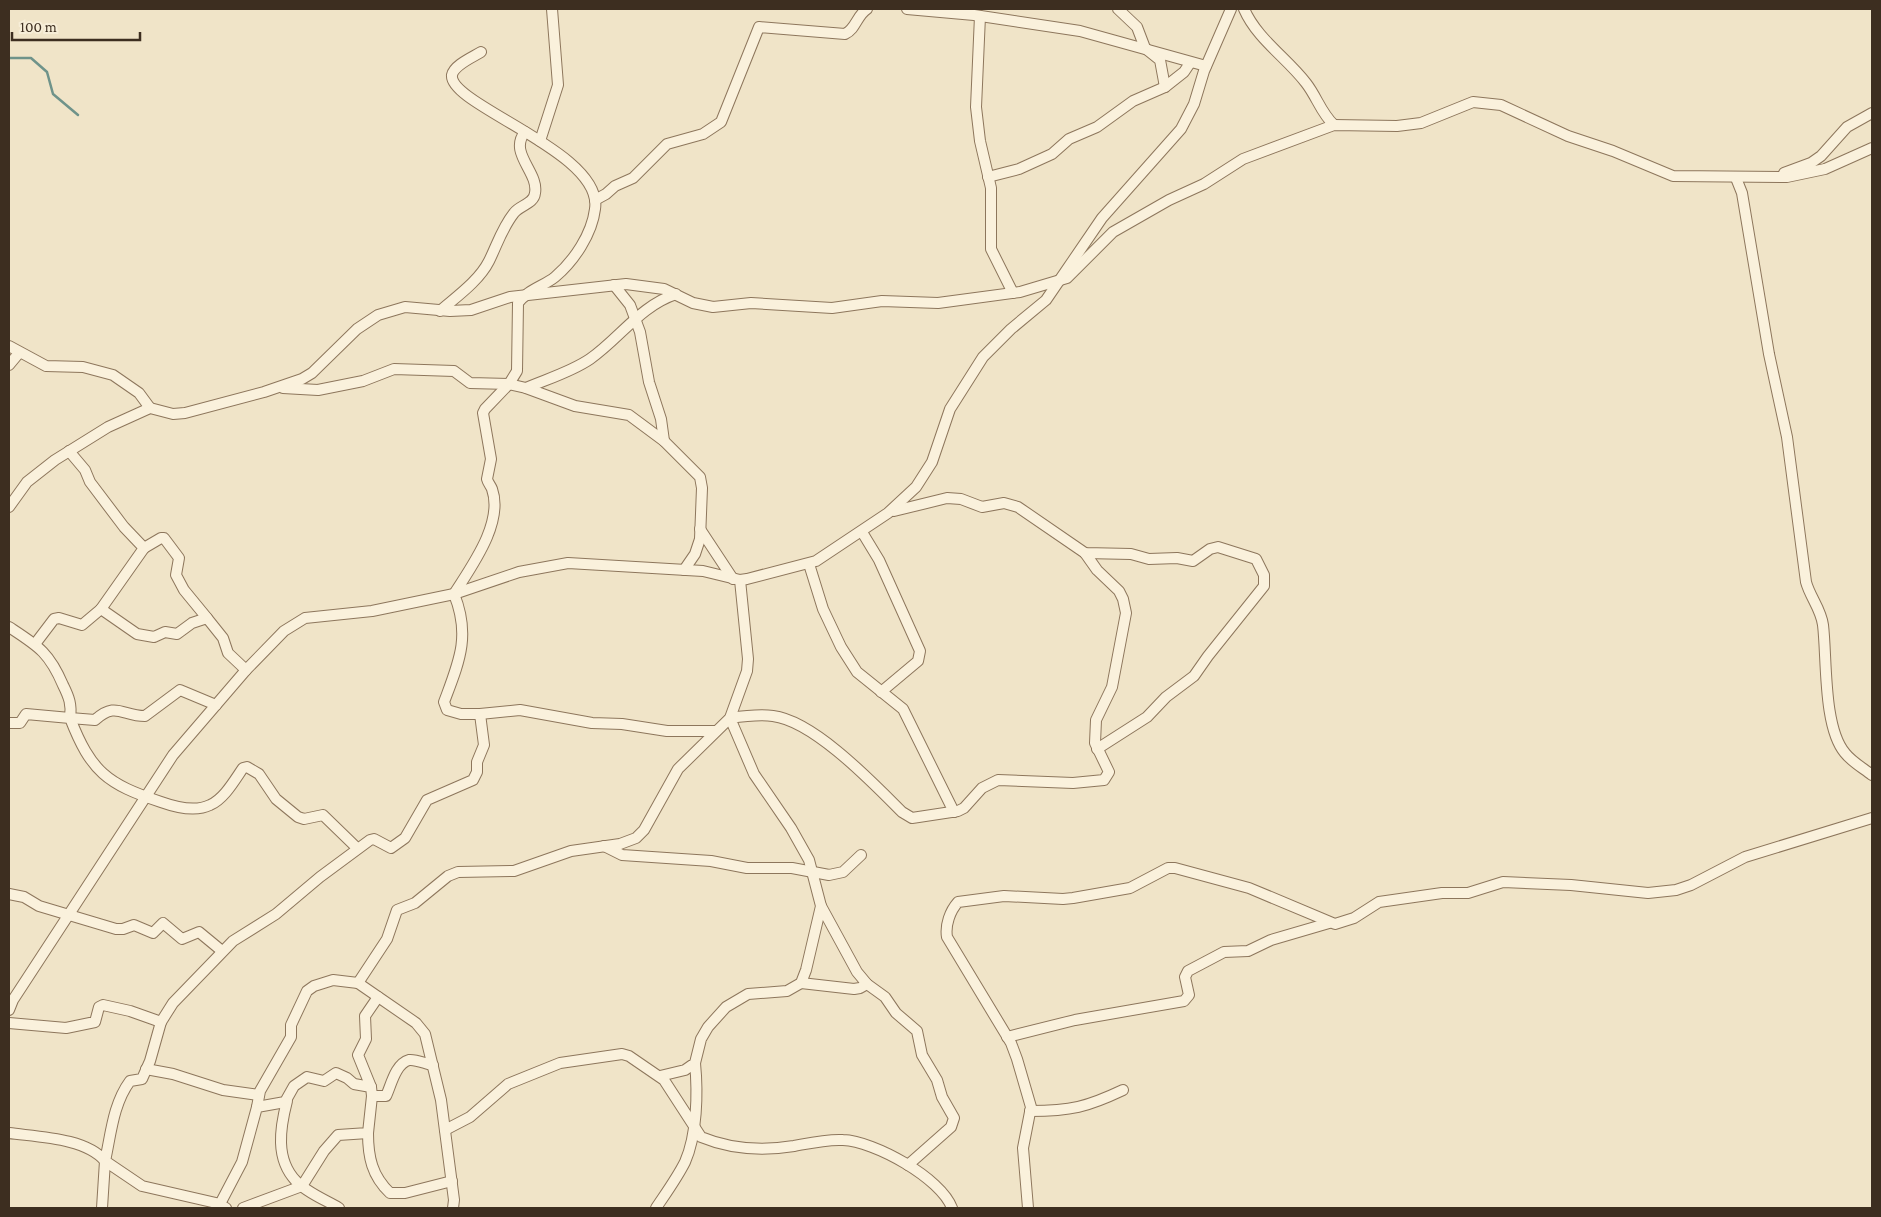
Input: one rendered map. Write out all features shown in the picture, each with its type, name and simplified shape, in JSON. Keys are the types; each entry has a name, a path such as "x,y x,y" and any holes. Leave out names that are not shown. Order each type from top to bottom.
{"street":[{"path":"540,141 558,85 552,9"},
{"path":"596,200 614,186 632,178 667,144 704,134 720,122 759,27 845,34 852,30 861,14 868,9"},
{"path":"907,9 980,16 1080,31 1206,66"},
{"path":"1118,9 1137,27 1145,48 1157,56 1162,64 1165,87"},
{"path":"9,1010 13,1000 173,755 246,670 284,631 305,618 366,612 454,594 519,572 568,563 703,571 737,579 809,564 862,532 888,513 920,481 935,453 950,409 983,357 1011,329 1040,306 1061,280 1102,218 1181,129 1194,104 1206,66 1231,9"},
{"path":"1244,9 1270,45 1308,86 1323,112 1334,125"},
{"path":"980,16 976,106 991,188 991,249 1013,293"},
{"path":"481,52 457,67 452,73 452,80 473,99 567,160 592,189 596,200 596,208 588,233 568,263 555,277 525,296 518,303 519,363 517,370 509,384 483,413 491,456 487,479 493,490 492,521 487,538 454,594 464,625 460,653 444,707 451,712 480,714 520,710 592,723 622,724 667,731 716,731"},
{"path":"988,177 1031,164 1052,154 1069,139 1097,126 1138,98 1165,87 1184,72 1190,62"},
{"path":"9,346 18,353 46,366 83,367 113,376 139,393 150,408 165,413 185,413 277,388 312,373 344,340 378,315 405,307 440,311 471,310 510,297 614,285 657,288 702,306 713,308 751,303 832,308 882,301 938,303 1013,293 1061,280 1072,274 1114,232 1204,184 1243,159 1334,125 1410,124 1432,119 1466,104 1489,102 1501,105 1568,136 1618,153 1666,175 1770,179 1819,171 1872,148"},
{"path":"1770,179 1810,163 1821,156 1847,127 1872,113"},
{"path":"440,311 481,272 514,213 531,201 535,195 534,180 522,157 520,145 525,132"},
{"path":"1736,178 1742,194 1769,354 1787,437 1806,582 1810,595 1820,611 1823,625 1826,686 1830,711 1841,746 1850,758 1872,775"},
{"path":"614,285 626,299 636,318 649,382 661,419 664,441"},
{"path":"526,388 567,371 591,358 654,303 676,294"},
{"path":"9,365 18,353"},
{"path":"277,388 318,390 363,380 388,370 405,368 454,371 470,383 509,384 526,388 576,406 629,415 664,441 700,477 702,488 698,547 684,570"},
{"path":"9,507 27,482 69,450 114,424 150,408"},
{"path":"69,450 124,527 144,548"},
{"path":"730,718 773,716 804,728 851,763 902,812 912,818 954,812 964,808 982,788 998,780 1073,783 1104,780 1109,772 1097,748 1095,735 1096,720 1112,687 1126,613 1123,599 1118,591 1097,570 1085,553 1018,507 1004,503 982,507 955,498 947,498 916,504 888,513"},
{"path":"358,983 387,939 397,910 415,903 448,876 463,871 514,871 571,851 620,844 640,834 678,769 730,718 747,671 748,659 737,579 700,528"},
{"path":"862,532 880,560 920,651 918,661 881,692"},
{"path":"36,644 54,619 60,618 82,625 100,609 144,548 164,538 179,558 176,575 184,590 223,638 228,654 246,670"},
{"path":"1085,553 1131,554 1149,559 1177,558 1194,561 1210,549 1218,547 1254,558 1266,580 1264,586 1194,676 1166,697 1147,718 1097,748"},
{"path":"809,564 823,608 841,647 858,672 903,709 954,812"},
{"path":"100,609 132,632 154,637 165,632 177,634 192,623 207,618"},
{"path":"9,627 36,644 54,664 71,703 70,718 82,749 106,776 124,790 180,807 207,807 225,793 243,768 247,767 258,774 272,796 298,817 304,819 323,815 358,848"},
{"path":"9,723 20,723 26,714 95,720 104,712 115,710 145,716 180,690 216,705"},
{"path":"102,1208 105,1161 113,1119 120,1097 130,1081 142,1079 161,1022 173,1003 222,951 239,937 282,909 358,848 374,839 391,848 405,838 427,800 473,780 477,772 477,762 484,745 480,714"},
{"path":"730,718 754,774 791,828 809,860 821,906 840,944 867,984 882,994 896,1013 917,1030 922,1058 937,1080 942,1097 954,1118 952,1127 908,1165"},
{"path":"1007,1037 1075,1020 1184,1001 1189,995 1185,977 1188,970 1224,952 1248,951 1271,940 1354,918 1379,902 1442,893 1468,893 1503,882 1561,884 1648,893 1676,890 1691,885 1745,856 1872,818"},
{"path":"604,846 622,855 711,861 747,868 792,868 829,875 839,874 862,855"},
{"path":"1028,1208 1022,1148 1030,1111 1017,1059 1007,1037 947,937 946,930 953,907 958,902 1004,896 1063,899 1125,890 1168,868 1175,868 1249,888 1330,923"},
{"path":"9,894 22,896 37,906 120,929 134,924 153,933 163,923 182,938 199,932 222,951"},
{"path":"656,1208 685,1162 693,1126 697,1094 694,1063 701,1039 708,1026 726,1007 748,994 787,991 800,983 806,970 821,906"},
{"path":"9,1133 83,1145 93,1150 105,1161 142,1186 223,1206 242,1162 259,1096 268,1073 274,1067 291,1037 291,1025 307,991 314,986 332,980 358,983 422,1028 433,1065 445,1130 452,1181 453,1208"},
{"path":"800,983 854,989 867,984"},
{"path":"378,998 365,1016 366,1040 358,1055 372,1091 368,1133 370,1163 379,1180 390,1193 405,1194 452,1181"},
{"path":"9,1023 69,1028 95,1022 99,1007 103,1005 130,1011 161,1022"},
{"path":"445,1130 474,1114 505,1085 560,1063 607,1055 625,1055 660,1076 701,1137 756,1149 831,1140 855,1141 908,1165 930,1179 945,1195 952,1208"},
{"path":"339,1208 302,1186 286,1166 280,1146 280,1124 286,1101 292,1088 307,1077 324,1081 336,1073 354,1084 386,1096 392,1078 408,1061 433,1065"},
{"path":"660,1076 685,1070 694,1063"},
{"path":"146,1069 173,1074 223,1090 259,1096"},
{"path":"1030,1111 1074,1110 1124,1090"},
{"path":"257,1107 286,1101"},
{"path":"243,1208 302,1186 337,1136 368,1133"}],"waterway":[{"path":"9,58 31,58 47,72 53,94 78,115"}]}
